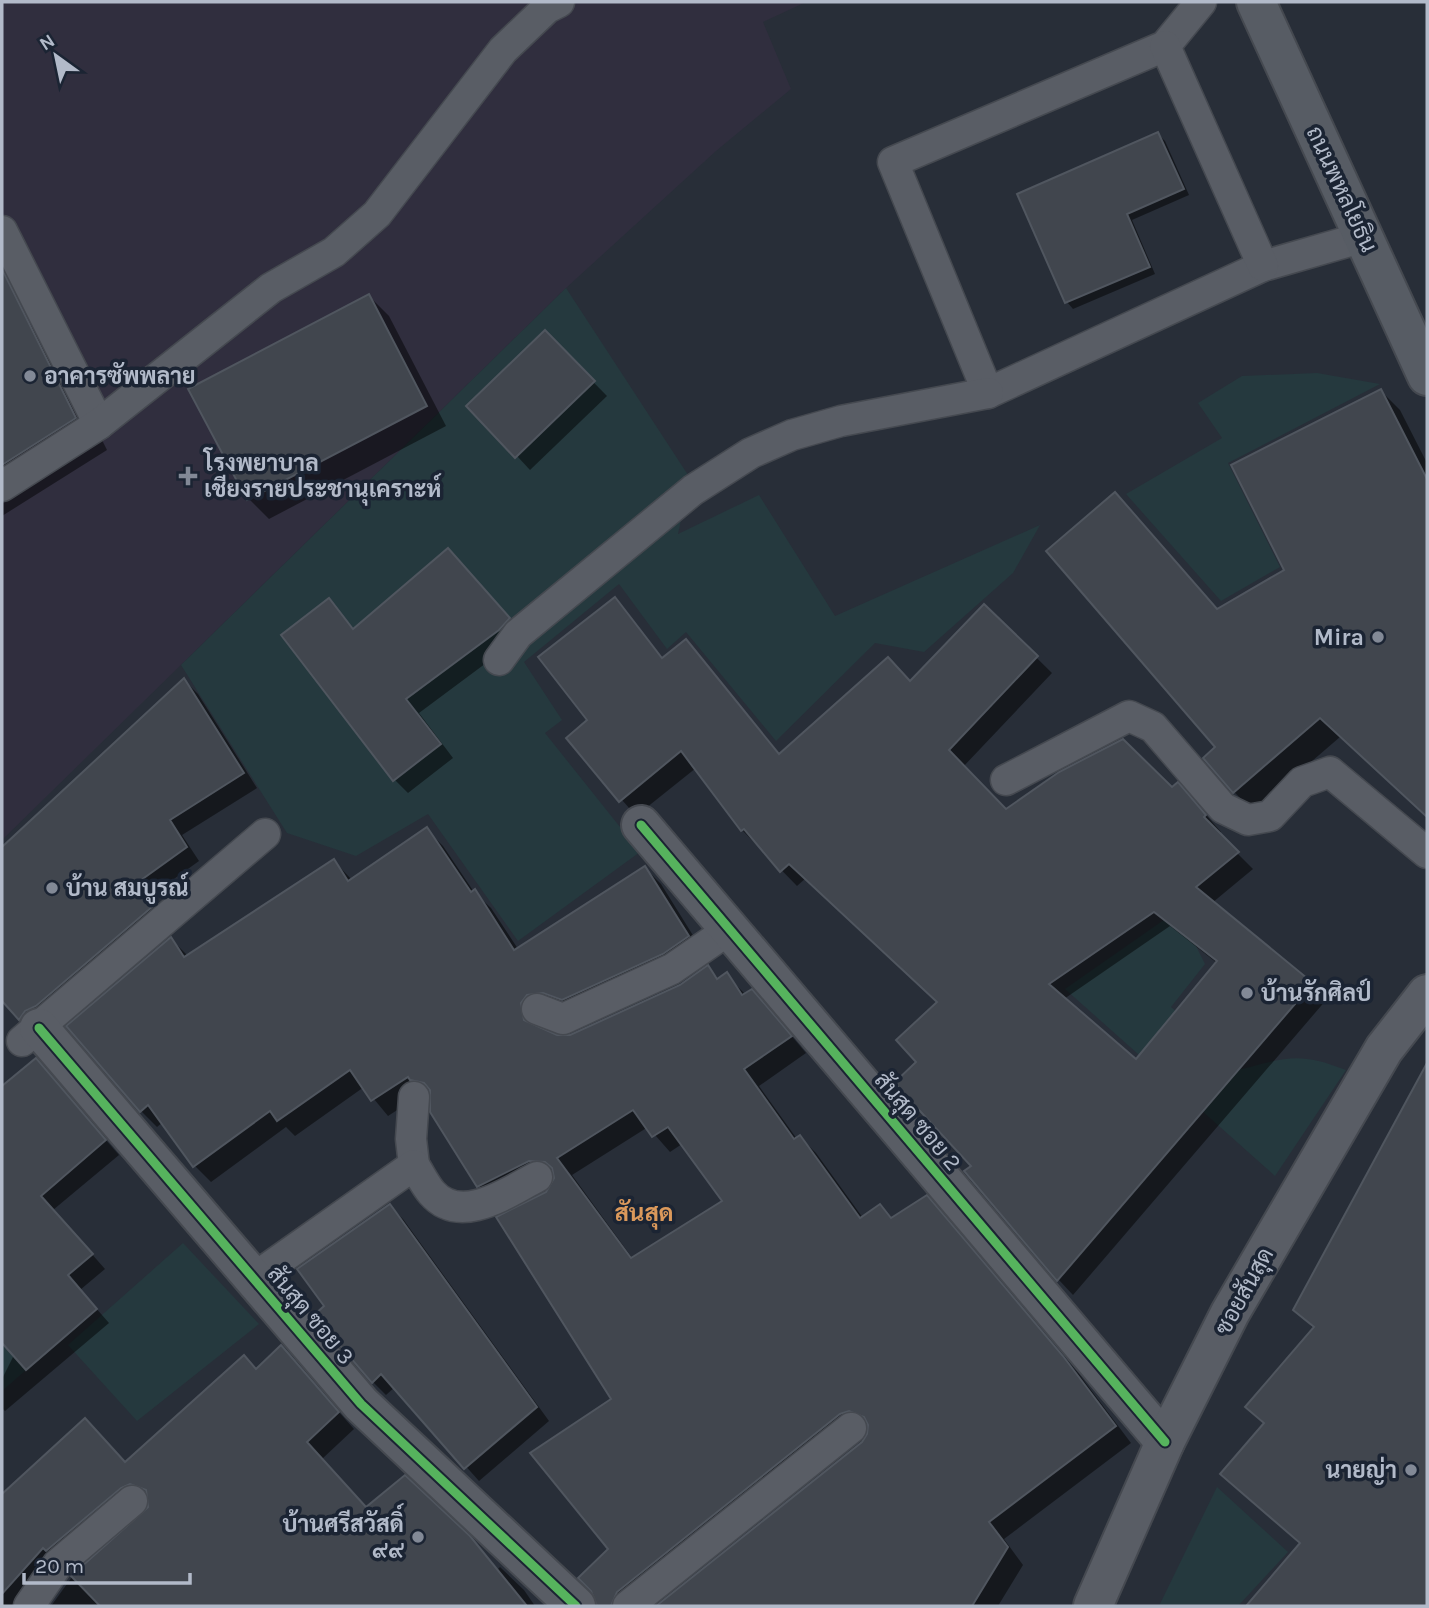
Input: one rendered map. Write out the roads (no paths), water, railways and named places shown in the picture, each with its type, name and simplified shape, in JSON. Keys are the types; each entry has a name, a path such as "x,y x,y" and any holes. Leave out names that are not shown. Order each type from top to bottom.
{"main road":[{"name":"ถนนพหลโยธิน","path":"1256,2 1427,376"}],"street":[{"name":"สันสุด ซอย 2","path":"641,825 1165,1442"},
{"name":"ซอยสันสุด","path":"1093,1606 1165,1442 1230,1313 1377,1061 1427,994"},
{"name":"สันสุด ซอย 3","path":"31,1034 254,1278 361,1404 576,1606"}],"lane":[{"path":"2,486 99,424 271,288 334,252 377,214 503,50 547,8 559,2"},
{"path":"988,393 893,162 1165,46 1201,2"},
{"path":"1165,46 1263,266"},
{"path":"2,231 99,424"},
{"path":"499,660 518,634 641,532 693,490 751,453 792,435 841,421 988,393 1263,266 1364,237"},
{"path":"1006,780 1129,716 1153,727 1223,808 1248,820 1270,816 1302,782 1330,772 1427,853"},
{"name":"สันสุด ซอย 3","path":"31,1034 265,834"},
{"path":"537,1009 563,1019 672,969 730,929"},
{"path":"414,1097 411,1139 414,1165 433,1195 451,1207 477,1206 537,1177"},
{"path":"254,1278 414,1165"},
{"path":"628,1606 851,1428"},
{"path":"29,1606 58,1564 132,1501"}],"place":[{"name":"อาคารซัพพลาย","path":"30,376"},
{"name":"โรงพยาบาล เชียงรายประชานุเคราะห์","path":"188,476"},
{"name":"Mira","path":"1378,637"},
{"name":"บ้าน สมบูรณ์","path":"52,888"},
{"name":"บ้านรักศิลป์","path":"1247,993"},
{"name":"นายญ่า","path":"1411,1470"},
{"name":"บ้านศรีสวัสดิ์ ๙๙","path":"418,1537"}],"district":[{"name":"สันสุด","path":"644,1213"}]}
